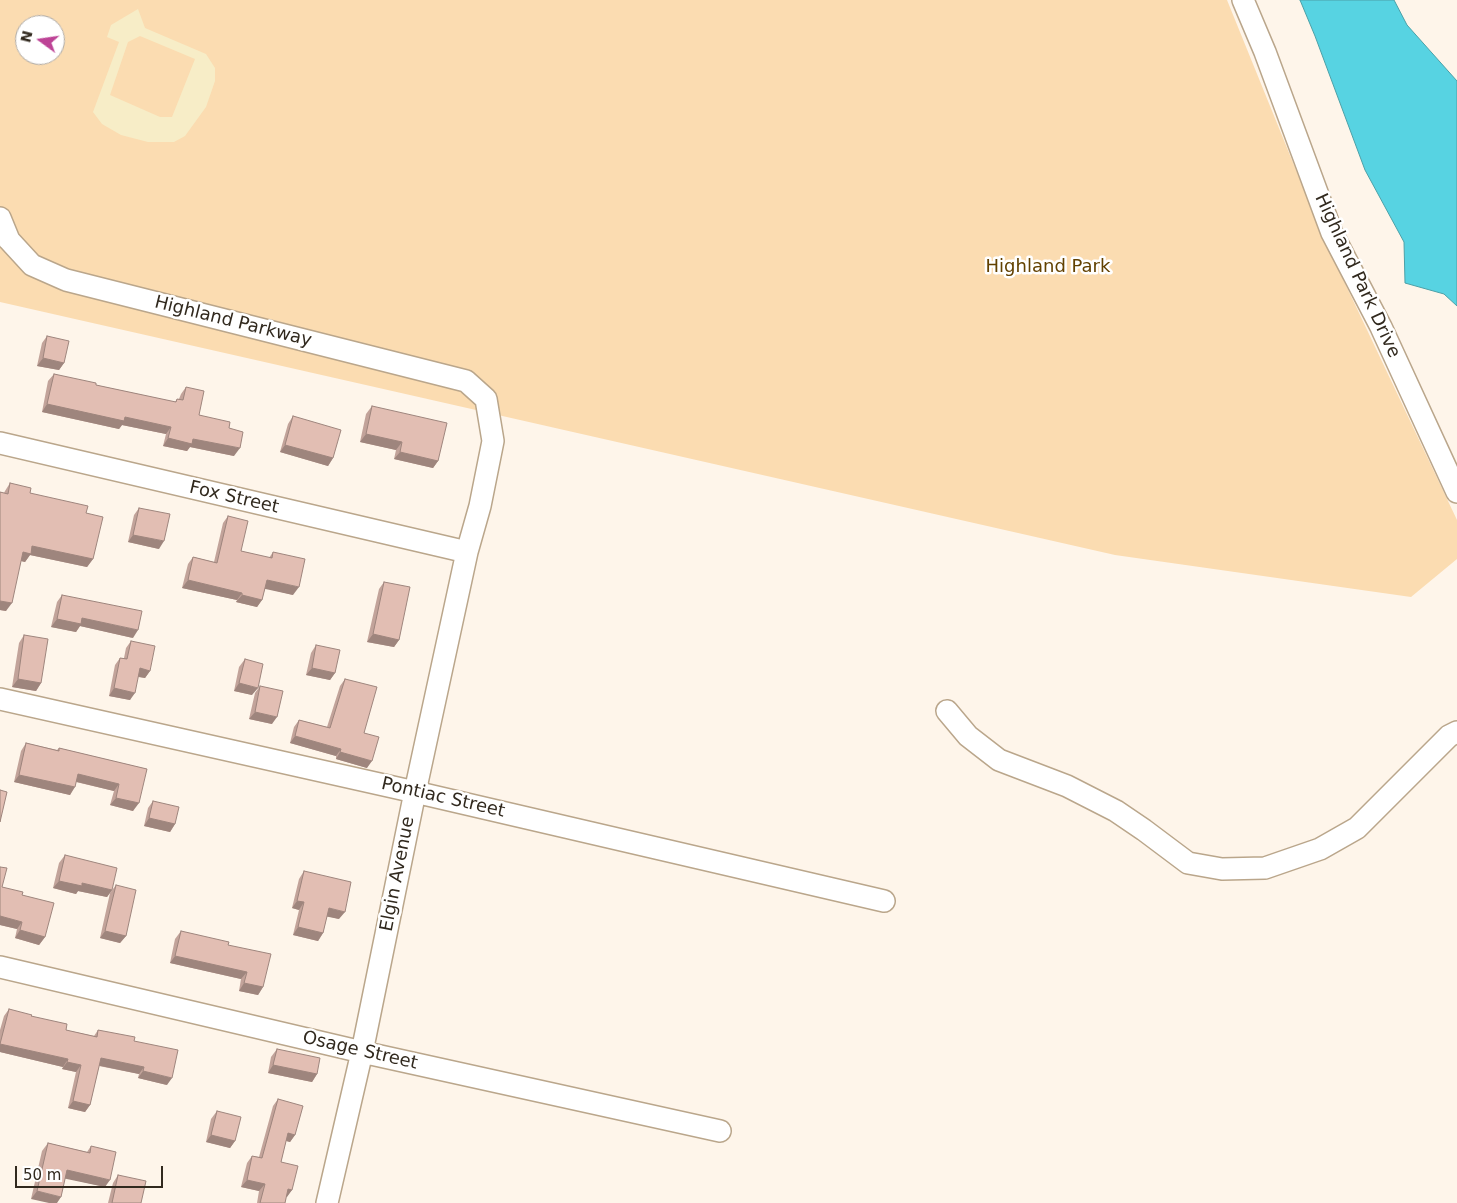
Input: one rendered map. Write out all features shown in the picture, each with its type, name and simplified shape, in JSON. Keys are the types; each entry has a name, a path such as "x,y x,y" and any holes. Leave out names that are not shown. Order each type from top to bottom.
{"street":[{"name":"Highland Park Drive","path":"1243,0 1265,52 1332,233 1381,327 1457,492"},
{"name":"Highland Parkway","path":"0,218 9,240 32,264 66,280 466,380 486,398"},
{"name":"Elgin Avenue","path":"327,1203 362,1052 415,792 467,552 480,506 493,440 486,398"},
{"name":"Fox Street","path":"0,443 467,552"},
{"name":"Pontiac Street","path":"0,699 884,900"},
{"path":"947,711 968,736 999,760 1067,786 1116,811 1188,863 1222,868 1265,868 1320,850 1357,828 1449,736 1457,732"},
{"name":"Osage Street","path":"0,967 362,1052 720,1131"}],"green space":[{"name":"Highland Park","path":"0,0 1227,0 1324,239 1457,520 1457,559 1411,597 1115,555 0,302"}],"sand":[{"path":"138,9 145,28 206,54 215,68 215,81 206,107 185,136 174,142 148,142 121,135 102,124 93,112 119,42 107,37 111,25","holes":["140,36 195,59 172,117 160,117 110,95 128,42"]}],"water":[{"path":"1300,0 1394,0 1407,25 1457,81 1457,306 1444,294 1405,283 1404,242 1365,170"}],"building":[{"path":"47,336 69,341 64,363 43,358"},
{"path":"54,374 176,402 177,399 183,400 186,387 204,391 199,415 230,422 229,428 243,432 240,448 193,439 192,444 168,438 171,427 125,417 124,421 47,404"},
{"path":"372,406 447,423 438,461 400,452 402,442 366,434"},
{"path":"293,416 341,430 333,458 285,445"},
{"path":"10,483 31,488 30,493 88,506 86,513 103,517 93,559 32,546 31,554 23,552 12,603 0,601 0,492 8,494"},
{"path":"139,508 170,514 164,541 133,535"},
{"path":"228,516 248,521 241,551 272,558 273,552 305,559 299,587 267,580 262,600 242,595 242,593 188,580 193,557 217,563"},
{"path":"384,582 410,587 399,640 373,634"},
{"path":"62,595 142,611 138,630 82,618 81,624 57,619"},
{"path":"24,635 48,639 41,683 18,679"},
{"path":"131,641 155,646 150,671 140,668 135,693 114,688 120,658 127,659"},
{"path":"316,645 340,650 335,673 312,668"},
{"path":"245,659 263,664 258,688 239,683"},
{"path":"345,679 377,687 364,733 379,737 372,761 340,752 341,749 295,736 299,720 330,728"},
{"path":"260,686 283,691 277,717 255,712"},
{"path":"26,743 59,751 59,748 147,769 139,803 116,798 119,784 78,774 75,787 19,775"},
{"path":"0,790 7,792 0,822"},
{"path":"153,801 179,807 175,824 149,818"},
{"path":"65,855 117,868 112,890 82,883 82,886 59,881"},
{"path":"0,867 7,868 2,887 23,892 22,895 54,903 45,937 20,930 22,922 0,916"},
{"path":"304,871 351,882 345,912 329,908 323,933 298,927 304,902 297,901"},
{"path":"116,885 136,890 126,936 105,931"},
{"path":"181,931 229,942 228,945 271,954 263,987 244,983 247,972 175,956"},
{"path":"9,1009 67,1024 66,1030 97,1037 98,1030 135,1037 134,1041 178,1050 172,1078 143,1071 144,1067 101,1058 90,1105 73,1101 81,1065 67,1062 68,1059 0,1044"},
{"path":"277,1049 320,1058 317,1074 273,1065"},
{"path":"278,1099 303,1106 295,1135 288,1133 281,1162 298,1166 292,1190 288,1189 285,1203 260,1203 265,1184 247,1180 252,1156 262,1158"},
{"path":"217,1111 241,1117 235,1141 211,1135"},
{"path":"48,1143 90,1153 91,1146 116,1152 110,1180 67,1170 61,1197 37,1191"},
{"path":"118,1175 146,1181 141,1203 112,1203"}]}
